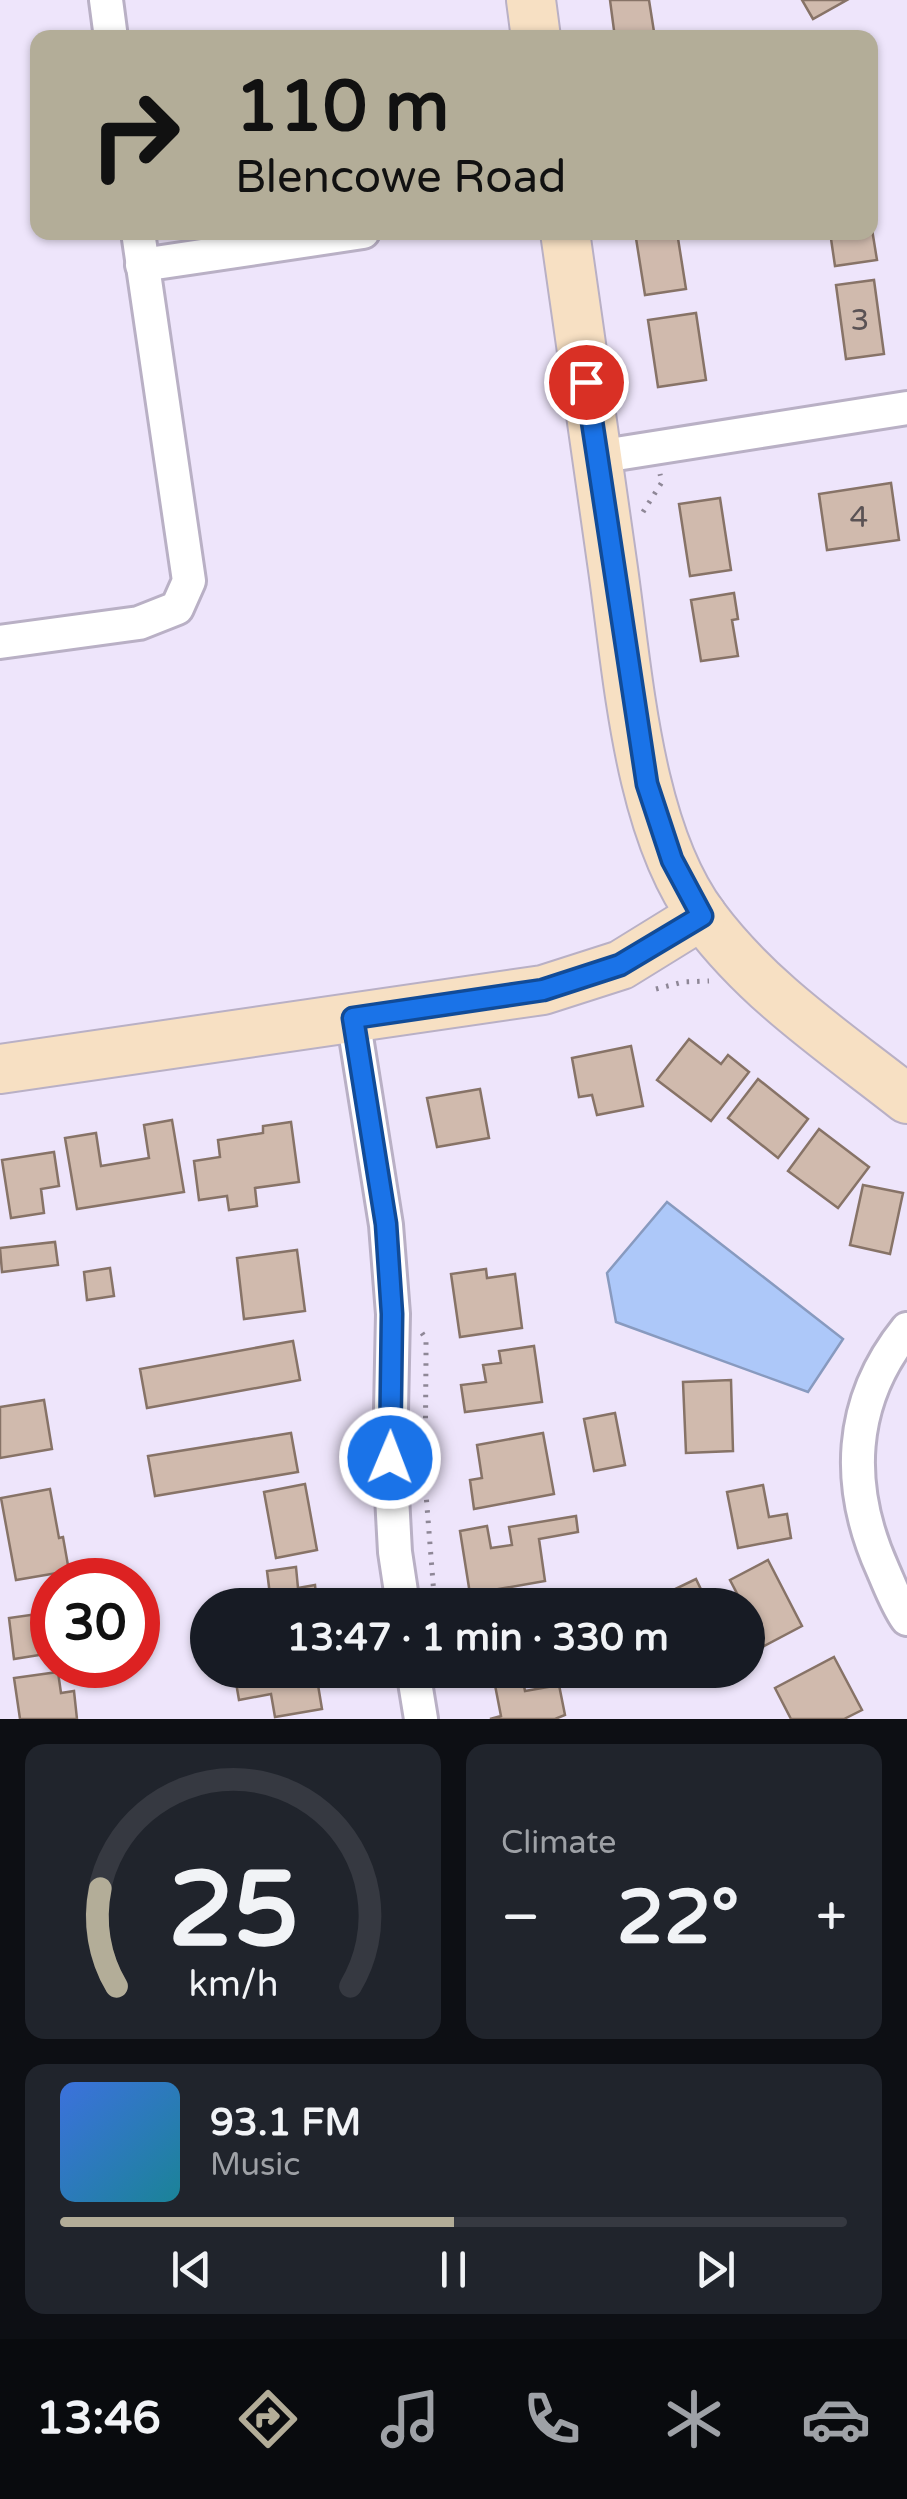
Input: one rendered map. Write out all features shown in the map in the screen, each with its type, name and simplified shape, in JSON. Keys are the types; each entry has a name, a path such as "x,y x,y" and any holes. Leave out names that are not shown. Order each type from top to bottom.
{"street":[{"path":"106,0 110,30"},
{"path":"531,0 535,30"},
{"path":"0,642 140,622 177,608 189,581 140,249 258,240"},
{"path":"566,240 647,784 672,860 702,916 768,990 907,1099"},
{"path":"597,456 907,408"},
{"path":"0,1069 543,990 620,965 702,916"},
{"path":"353,1018 386,1224 392,1314 390,1458 400,1588"},
{"path":"907,1329 872,1382 858,1430 858,1487 872,1546 907,1619"},
{"path":"416,1688 421,1719"}],"water":[{"path":"667,1202 843,1339 808,1392 616,1322 607,1273"}],"building":[{"path":"610,0 649,0 654,30 614,30"},
{"path":"802,0 847,0 813,19"},
{"path":"636,240 678,240 686,289 645,295"},
{"path":"831,240 874,240 877,260 835,266"},
{"path":"874,280 884,354 846,359 836,285"},
{"path":"696,313 706,380 658,387 648,320"},
{"path":"891,483 899,540 827,550 819,494"},
{"path":"720,498 731,570 690,576 679,504"},
{"path":"734,593 738,619 732,620 738,656 701,661 691,600"},
{"path":"689,1039 721,1064 728,1055 749,1072 711,1121 657,1080"},
{"path":"631,1046 643,1106 597,1115 592,1095 579,1097 572,1058"},
{"path":"758,1079 808,1119 778,1158 728,1118"},
{"path":"480,1089 489,1138 437,1147 427,1098"},
{"path":"172,1120 184,1192 77,1209 65,1138 96,1133 101,1166 149,1158 144,1125"},
{"path":"291,1122 299,1182 255,1188 257,1206 229,1210 227,1196 199,1200 194,1161 220,1157 218,1140 263,1133 263,1126"},
{"path":"819,1129 869,1167 838,1208 788,1171"},
{"path":"54,1152 59,1186 41,1189 44,1213 11,1218 2,1160"},
{"path":"863,1185 903,1193 890,1254 850,1245"},
{"path":"55,1242 58,1265 2,1272 0,1248"},
{"path":"297,1250 305,1311 244,1319 237,1258"},
{"path":"110,1268 114,1296 87,1300 84,1272"},
{"path":"486,1269 487,1278 515,1274 522,1328 460,1337 451,1274"},
{"path":"293,1341 300,1380 147,1408 140,1369"},
{"path":"534,1346 542,1402 465,1412 461,1385 486,1382 483,1365 501,1363 499,1351"},
{"path":"731,1380 733,1451 686,1453 683,1382"},
{"path":"44,1400 52,1449 0,1458 0,1407"},
{"path":"615,1413 625,1465 594,1471 584,1419"},
{"path":"291,1433 298,1472 155,1496 148,1456"},
{"path":"543,1433 554,1494 474,1509 470,1480 482,1478 477,1445"},
{"path":"305,1484 317,1550 276,1558 264,1492"},
{"path":"763,1485 769,1517 787,1514 791,1538 738,1548 727,1492"},
{"path":"50,1489 67,1558 30,1558 30,1578 16,1580 1,1498"},
{"path":"576,1516 578,1532 539,1539 545,1581 505,1588 469,1588 460,1531 487,1526 491,1548 512,1545 509,1527"},
{"path":"768,1560 802,1626 765,1645 765,1588 734,1588 730,1580"},
{"path":"296,1567 298,1588 269,1588 267,1571"},
{"path":"696,1579 700,1588 677,1588"},
{"path":"30,1615 30,1656 14,1659 9,1618"},
{"path":"834,1657 862,1710 844,1719 791,1719 775,1688"},
{"path":"30,1676 30,1688 74,1691 77,1719 20,1719 14,1678"},
{"path":"237,1688 318,1688 322,1709 275,1717 271,1694 239,1700"},
{"path":"496,1688 560,1688 565,1715 555,1719 490,1719 501,1716"}],"route":[{"path":"390,1458 392,1314 386,1224 353,1018 543,990 620,965 702,916 672,860 647,784 586,382"}]}
